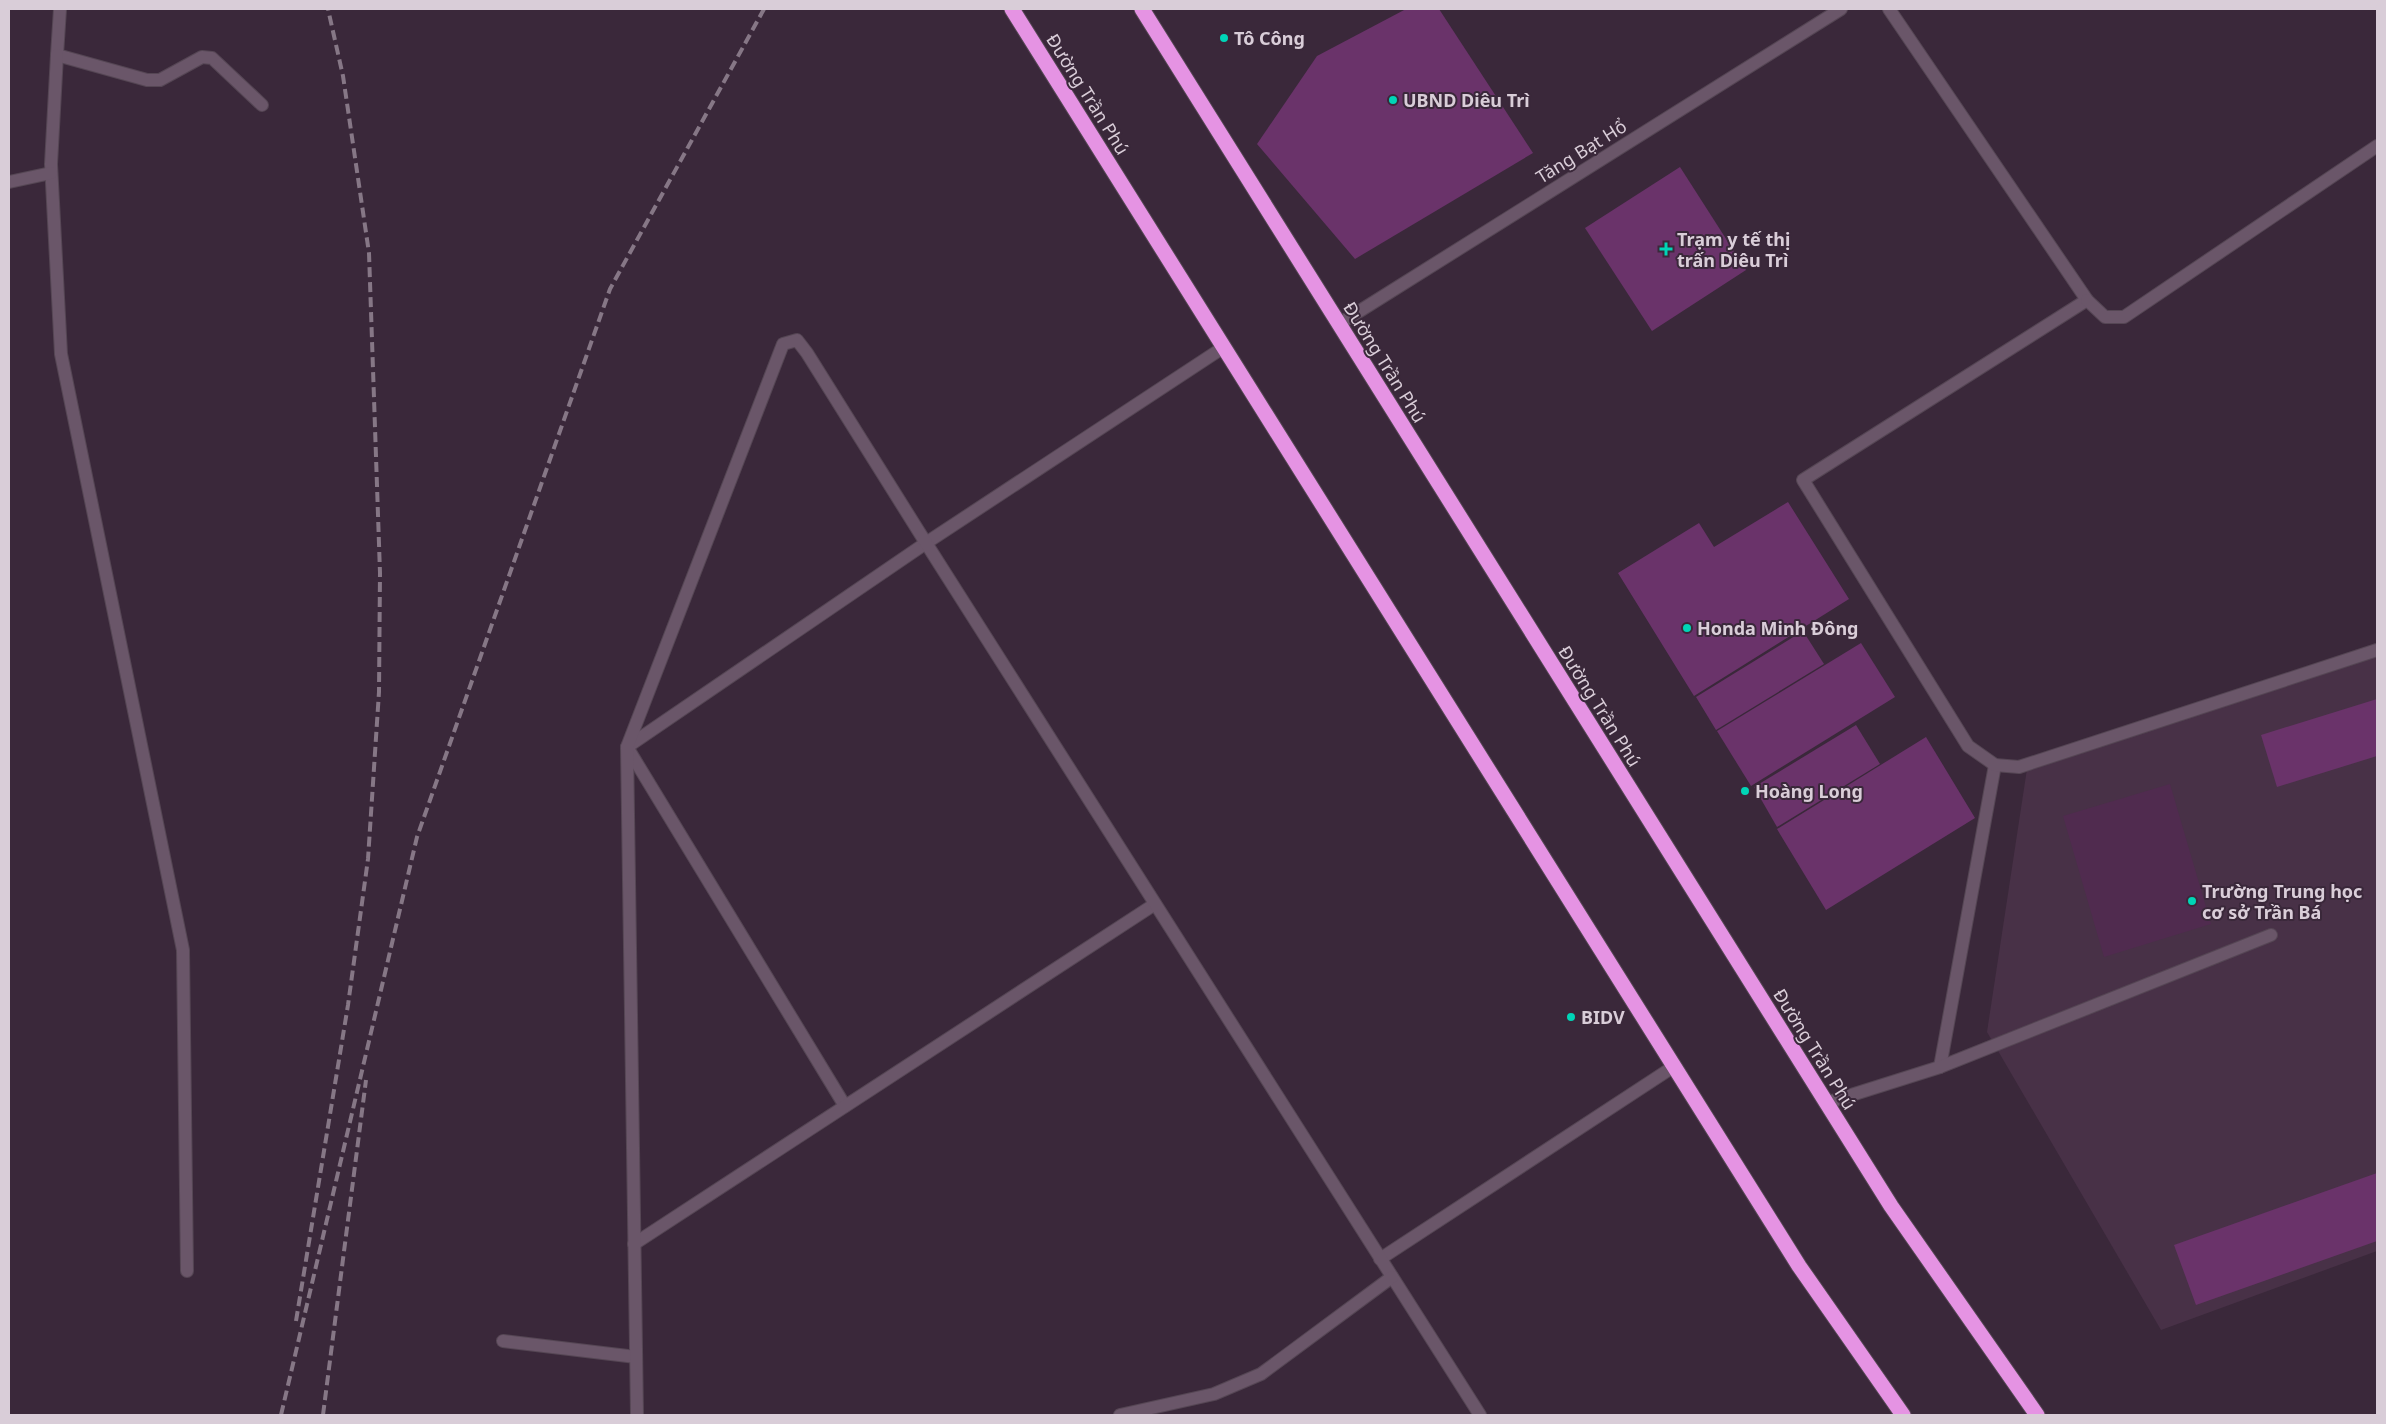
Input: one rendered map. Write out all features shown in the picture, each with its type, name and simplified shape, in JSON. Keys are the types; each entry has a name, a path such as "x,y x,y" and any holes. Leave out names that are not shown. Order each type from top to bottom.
{"highway":[{"name":"Đường Trần Phú","path":"1012,9 1799,1266 1903,1415"},
{"name":"Đường Trần Phú","path":"1142,9 1891,1206 2037,1415"}],"street":[{"path":"60,9 51,173 61,354 183,950 187,1271"},
{"name":"Tăng Bạt Hổ","path":"1339,324 1841,9"},
{"path":"1889,9 2087,300 2104,316 2124,317 2377,146"},
{"path":"57,55 147,80 160,80 202,57 212,58 262,106"},
{"path":"9,182 51,173"},
{"path":"2087,300 1803,480 1968,746 1995,765 2019,767 2377,650"},
{"path":"637,1415 627,747 783,344 797,340 1480,1415"},
{"path":"627,747 926,543 1224,347"},
{"path":"627,747 845,1106"},
{"path":"1940,1067 1995,765"},
{"path":"634,1244 1155,904"},
{"path":"1826,1103 1940,1067 2271,936"},
{"path":"1380,1259 1673,1067"},
{"path":"1120,1415 1214,1394 1261,1374 1392,1277"},
{"path":"503,1341 636,1357"}],"shaded area":[{"name":"Trường Trung học cơ sở Trần Bá","path":"2377,655 2377,1251 2161,1330 1987,1032 2027,769"},
{"path":"2170,784 2211,924 2104,957 2063,816"}],"building":[{"name":"UBND Diêu Trì","path":"1406,9 1439,9 1533,153 1355,259 1257,144 1317,56"},
{"name":"Trạm y tế thị trấn Diêu Trì","path":"1680,167 1746,270 1652,331 1585,228"},
{"path":"1788,502 1849,599 1694,696 1618,573 1699,523 1714,547"},
{"path":"1803,631 1824,664 1716,730 1696,697"},
{"path":"1861,643 1895,697 1751,786 1717,731"},
{"path":"2377,699 2377,756 2277,787 2261,735"},
{"path":"1856,725 1880,764 1777,827 1754,787"},
{"path":"1926,737 1975,818 1826,910 1777,829"},
{"path":"2377,1173 2377,1241 2196,1305 2174,1245"}],"railway":[{"path":"296,1321 348,1005 368,859 379,692 380,573 369,253 343,76 328,9"},
{"path":"281,1415 417,837 610,289 764,9"},
{"path":"323,1415 366,1080"}],"place":[{"name":"Tô Công","path":"1224,38"},
{"name":"UBND Diêu Trì","path":"1393,100"},
{"name":"Trạm y tế thị trấn Diêu Trì","path":"1666,249"},
{"name":"Honda Minh Đông","path":"1687,628"},
{"name":"Hoàng Long","path":"1745,791"},
{"name":"Trường Trung học cơ sở Trần Bá","path":"2192,901"},
{"name":"BIDV","path":"1571,1017"}]}
